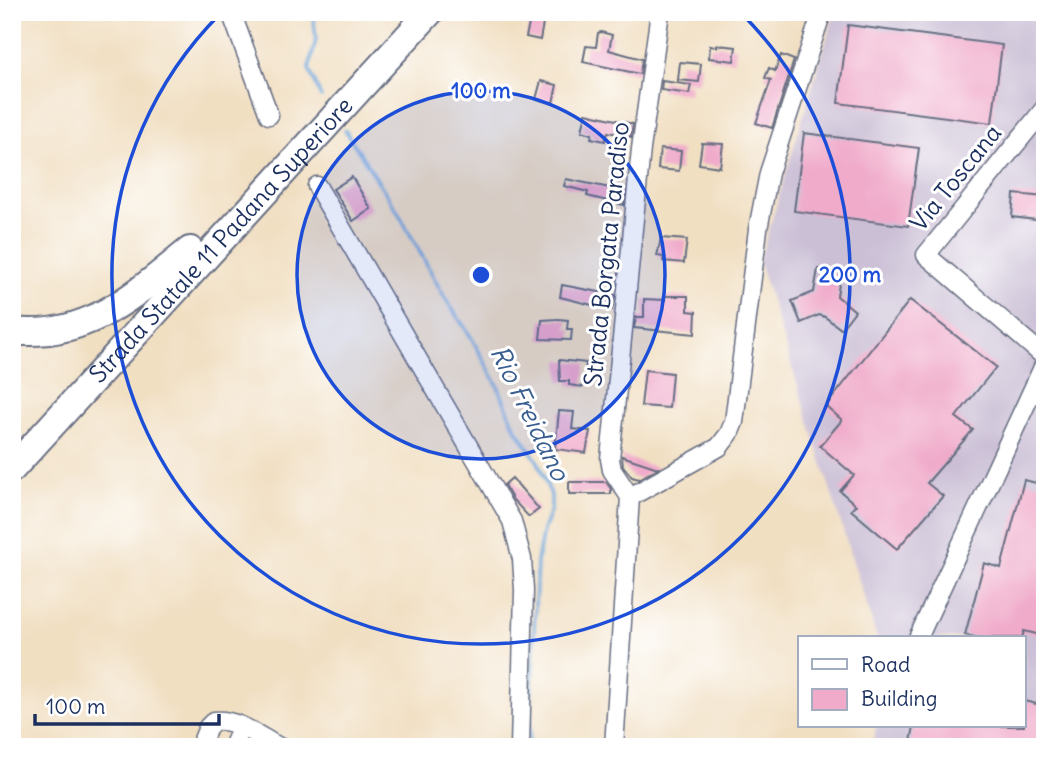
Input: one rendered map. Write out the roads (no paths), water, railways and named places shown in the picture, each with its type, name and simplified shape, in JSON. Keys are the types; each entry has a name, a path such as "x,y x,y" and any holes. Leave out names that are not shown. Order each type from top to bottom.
{"highway":[{"name":"Strada Statale 11 Padana Superiore","path":"12,446 410,12"},
{"name":"Strada Statale 11 Padana Superiore","path":"12,469 430,12"},
{"path":"12,331 33,333 71,327 102,316 138,292 190,250"}],"street":[{"path":"231,12 268,115"},
{"name":"Strada Borgata Paradiso","path":"630,497 612,470 610,459 641,149 660,12"},
{"path":"614,747 630,497 719,447 734,422 758,229 769,173 821,12"},
{"name":"Via Toscana","path":"1045,107 926,255 1045,357"},
{"path":"317,186 512,522 522,559 524,590 520,747"},
{"path":"919,636 1045,363"},
{"path":"200,747 208,727 214,721 222,720 242,727 273,745"},
{"path":"233,747 242,727"}],"waterway":[{"name":"Rio Freidano","path":"313,12 316,39 309,69 321,97"},
{"name":"Rio Freidano","path":"345,130 398,212 445,298 471,337 497,384 515,427 538,462 551,495 551,509 543,530 537,562 529,747"}]}
